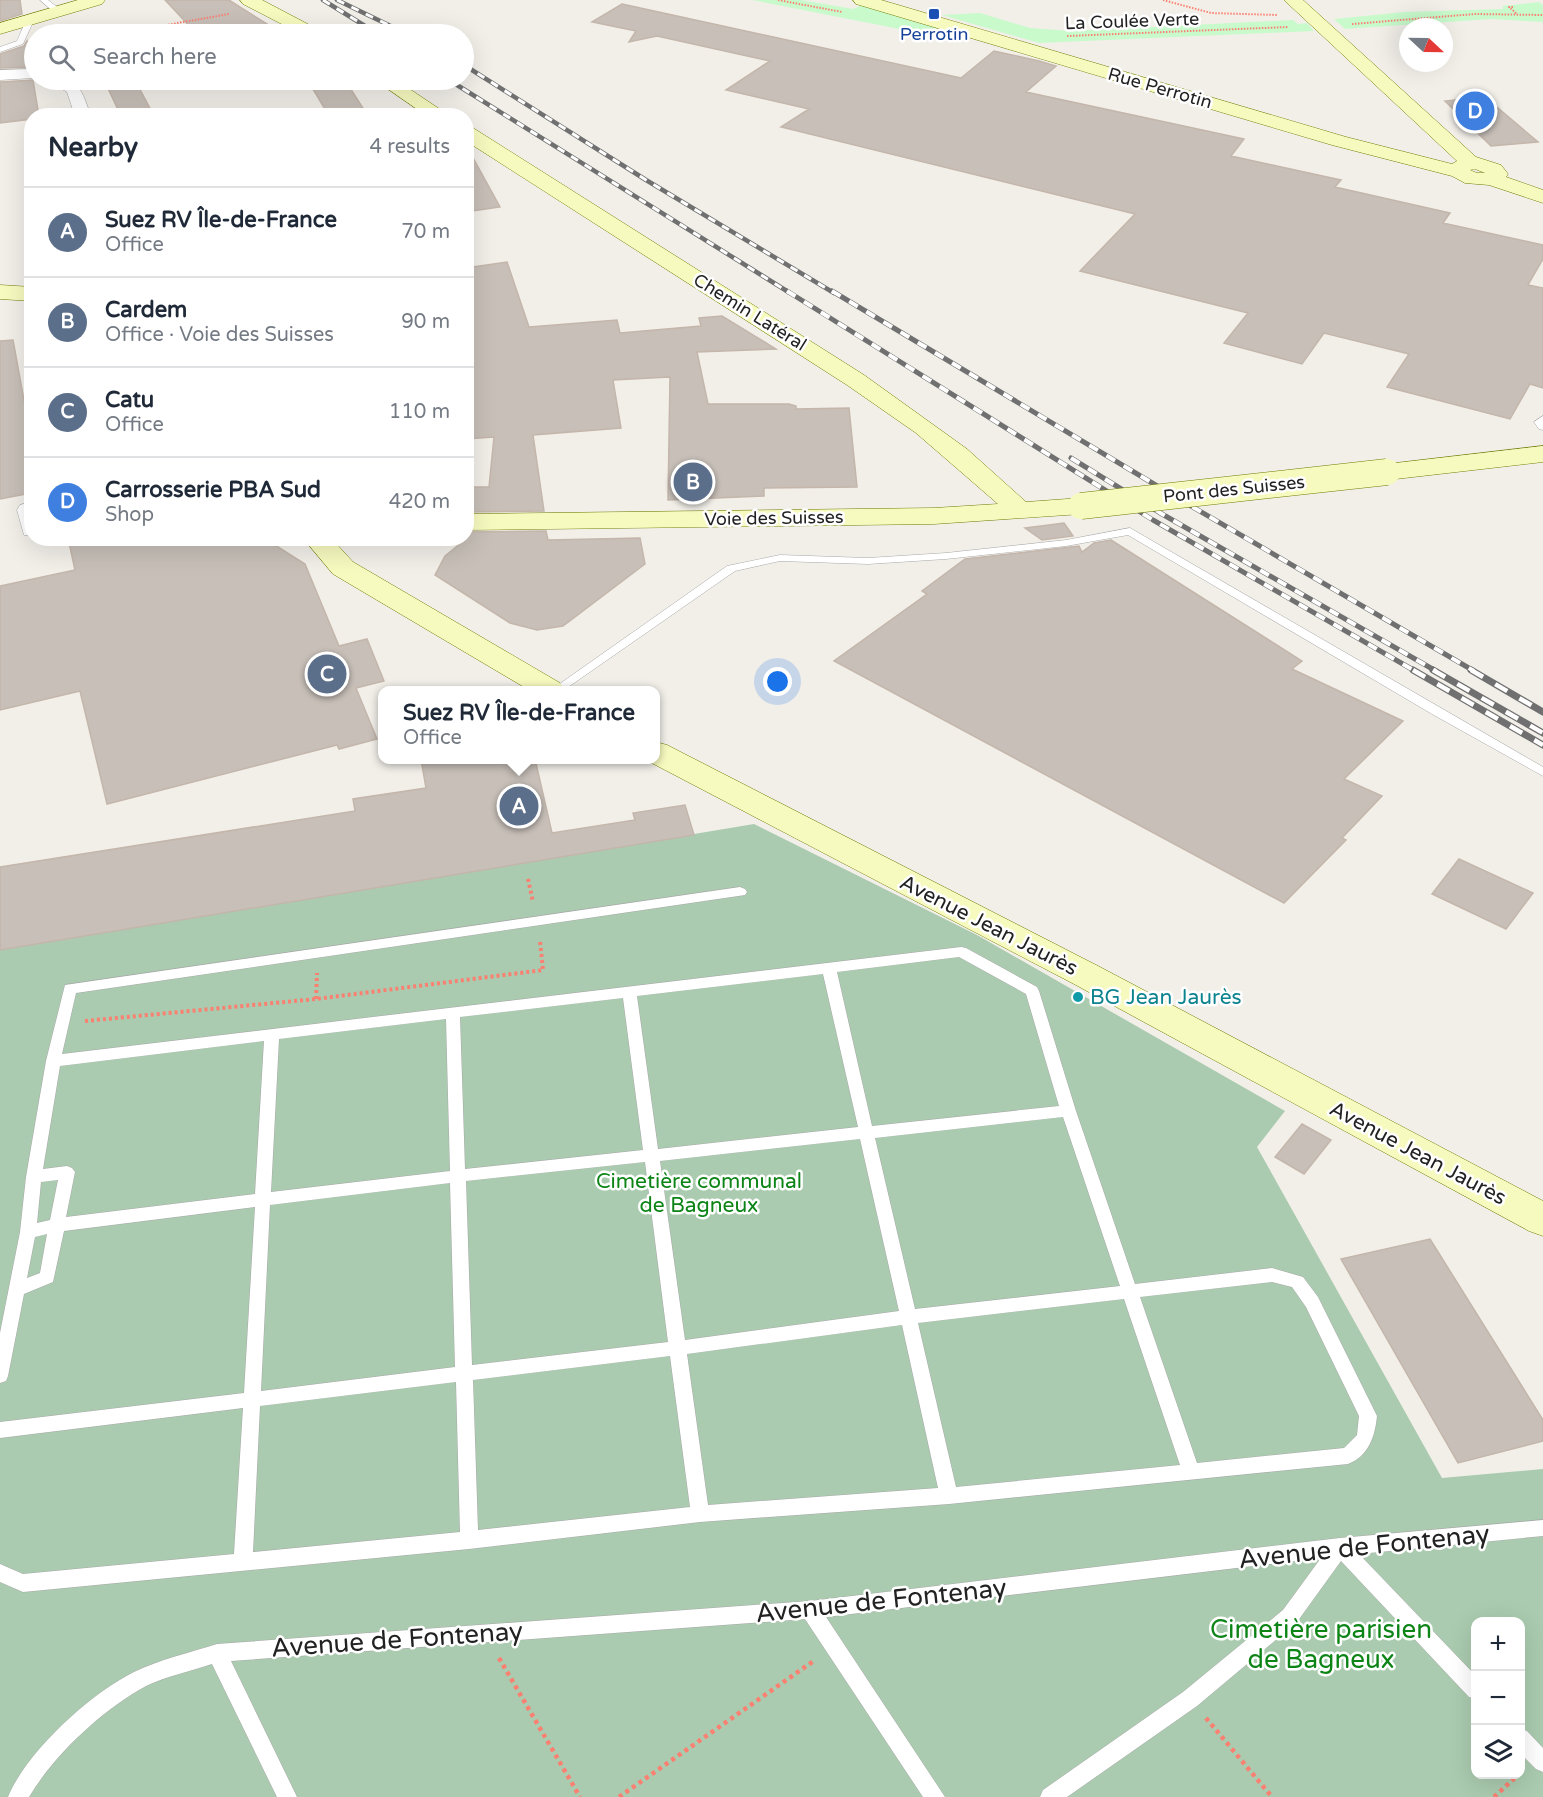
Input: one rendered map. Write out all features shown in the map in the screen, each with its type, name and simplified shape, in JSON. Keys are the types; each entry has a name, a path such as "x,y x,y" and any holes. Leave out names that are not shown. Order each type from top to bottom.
{"street":[{"path":"29,24 51,6 96,0"},
{"name":"Rue Perrotin","path":"862,0 1420,163 1465,167 1472,178 1492,178 1543,197"},
{"path":"257,4 294,24"},
{"path":"1299,5 1465,167"},
{"path":"0,29 24,26"},
{"path":"0,75 24,74"},
{"path":"74,90 80,108"},
{"path":"400,90 428,108"},
{"name":"Chemin Latéral","path":"474,137 854,378 932,435 1002,492 1020,510"},
{"path":"0,292 24,294"},
{"name":"Pont des Suisses","path":"1081,506 1543,454"},
{"name":"Voie des Suisses","path":"474,522 934,516 1081,506"},
{"path":"323,546 343,568 543,686"},
{"name":"Avenue Jean Jaurès","path":"660,754 1086,975 1543,1220"}],"lane":[{"path":"0,40 24,28"},
{"path":"0,50 20,42 24,33"},
{"path":"1543,419 1539,422 1543,427"},
{"path":"563,686 730,567 780,558 868,561 946,556 1066,543 1130,531 1543,772"},
{"path":"0,1376 28,1232 34,1177 53,1061 70,989 741,892"},
{"path":"53,1061 961,952 1032,991 1068,1111 1192,1473"},
{"path":"829,969 949,1496"},
{"path":"629,992 700,1514"},
{"path":"453,1012 469,1540"},
{"path":"243,1560 272,1036"},
{"path":"28,1232 56,1225 458,1176 1068,1111"},
{"path":"16,1290 46,1277 67,1172 34,1177"},
{"path":"0,1430 677,1348 907,1317 1272,1275 1297,1282 1312,1302 1368,1416 1368,1430 1362,1446 1348,1456 949,1496 700,1514 469,1540 22,1583 0,1573"},
{"name":"Avenue de Fontenay","path":"18,1797 24,1785 76,1726 140,1680 217,1653 810,1610 1340,1547 1543,1528"},
{"path":"1050,1797 1190,1699 1290,1616 1340,1547 1471,1685"},
{"path":"810,1610 935,1797"},
{"path":"217,1653 287,1797"},
{"path":"1525,1742 1543,1762"}],"path":[{"path":"1163,0 1211,13 1271,17 1299,5"},
{"path":"162,24 257,4"},
{"path":"1513,7 1509,7 1518,14"},
{"path":"1348,24 1475,14 1543,15"},
{"name":"La Coulée Verte","path":"1061,35 1293,27"},
{"path":"62,1023 316,999 543,970 537,921 528,879"},
{"path":"484,1632 580,1797"},
{"path":"619,1797 835,1647"},
{"path":"1190,1699 1272,1797"},
{"path":"1494,1797 1514,1779"}],"green space":[{"path":"752,0 801,0 853,9 862,5 938,28 925,34"},
{"path":"1539,2 1543,5 1543,22 1491,19 1453,22 1453,18 1399,18 1399,25 1345,29 1334,19 1404,12 1503,9 1503,6"},
{"path":"980,13 1030,28 1071,31 1293,20 1298,24 1307,23 1314,31 1039,43 942,15"},
{"name":"Cimetière communal de Bagneux","path":"754,824 977,935 1285,1111 1257,1147 1442,1478 1543,1469 1543,1797 0,1797 0,950"}],"building":[{"path":"0,0 20,0 22,14 0,21"},
{"path":"165,0 229,0 267,24 188,24"},
{"path":"622,4 961,78 994,51 1039,61 1056,66 1026,92 1244,139 1231,156 1341,180 1335,187 1450,213 1443,223 1543,245 1543,259 1528,285 1543,288 1543,388 1530,384 1510,419 1387,387 1409,354 1324,333 1302,364 1224,343 1248,313 1080,271 1135,214 781,127 809,109 726,90 770,61 657,36 629,42 636,31 592,22"},
{"path":"24,46 24,67 0,68 0,54"},
{"path":"24,81 24,90 35,90 38,108 24,108 24,120 0,123 0,82"},
{"path":"109,90 140,90 150,108 117,108"},
{"path":"314,90 351,90 363,108 324,108"},
{"path":"1485,97 1538,142 1491,146 1445,101"},
{"path":"474,160 500,207 474,211"},
{"path":"507,262 529,327 617,320 620,333 701,326 699,318 722,316 776,349 697,352 708,404 789,404 796,406 796,409 849,408 857,487 764,488 764,496 668,500 670,377 613,380 621,428 533,435 544,511 474,512 474,487 489,487 494,437 474,438 474,267"},
{"path":"13,340 24,400 24,494 0,499 0,341"},
{"path":"1064,523 1073,536 1042,540 1025,528"},
{"path":"546,531 548,540 640,538 645,564 563,626 537,630 510,623 435,575 445,556 457,546 474,546 474,532"},
{"path":"1111,540 1302,661 1292,669 1403,721 1344,779 1382,796 1342,838 1346,840 1284,903 834,661 927,594 922,591 965,559 1079,546 1082,552 1094,543"},
{"path":"70,546 277,546 305,564 339,646 367,639 384,681 356,688 377,739 339,749 337,745 107,804 80,691 0,710 0,586 75,570"},
{"path":"422,764 536,764 552,833 635,820 633,813 685,805 694,835 0,950 0,867 355,811 353,799 426,788"},
{"path":"1459,859 1533,893 1506,929 1432,894"},
{"path":"1302,1124 1331,1140 1304,1174 1275,1157"},
{"path":"1430,1239 1543,1420 1543,1441 1458,1463 1341,1259"}],"railway":[{"path":"323,0 362,24"},
{"path":"337,0 386,24"},
{"path":"474,71 646,180 834,293"},
{"path":"465,90 790,293"},
{"path":"787,291 1153,520 1415,671"},
{"path":"832,291 1179,499 1474,671"},
{"path":"1071,458 1162,514 1436,671"},
{"path":"1413,670 1543,745"},
{"path":"1433,670 1543,733"},
{"path":"1471,670 1543,712"}],"place":[{"name":"Perrotin","path":"934,14"},
{"name":"Carrosserie PBA Sud","path":"1475,111"},
{"name":"Cardem","path":"693,482"},
{"name":"Catu","path":"327,674"},
{"name":"Suez RV Île-de-France","path":"519,806"},
{"name":"BG Jean Jaurès","path":"1078,997"}],"park label":[{"name":"Cimetière parisien de Bagneux","path":"1321,1644"}]}
